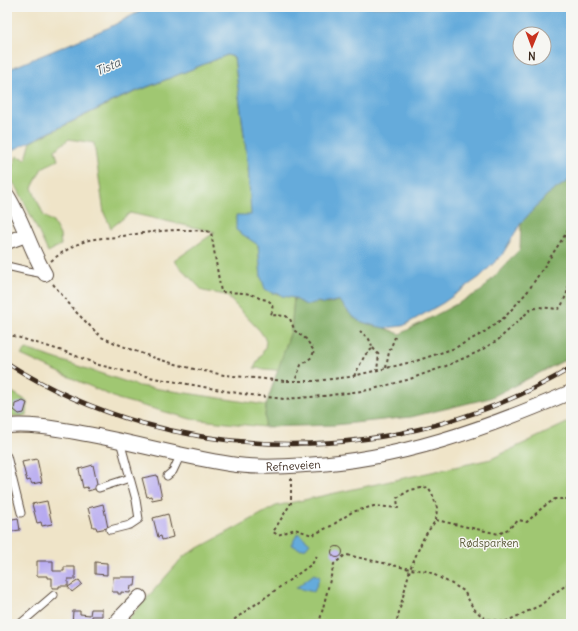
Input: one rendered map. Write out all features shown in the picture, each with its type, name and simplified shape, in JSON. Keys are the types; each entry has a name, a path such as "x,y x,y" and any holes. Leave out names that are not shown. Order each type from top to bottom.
{"street":[{"path":"7,195 38,262 47,268"},
{"path":"7,242 26,235"},
{"name":"Refneveien","path":"7,426 51,428 120,440 231,464 275,467 329,464 413,449 479,429 571,392"},
{"path":"114,624 140,597"}],"lane":[{"path":"7,266 28,271 47,268"},
{"path":"110,530 130,525 139,520 136,500 120,440"},
{"path":"167,476 173,471 181,454"},
{"path":"7,458 21,513"},
{"path":"99,488 130,478"},
{"path":"20,624 54,595"}],"path":[{"path":"295,381 301,366 312,357 314,351 306,339 295,330 290,319 286,316 272,315 273,307 267,299 260,298 249,293 221,292 211,232 194,229 147,232 87,241 64,250 47,268 75,311 101,337 132,350 174,364 224,375 295,381 315,382 354,376 416,361 455,348 483,333 505,316 528,291 571,226"},
{"path":"7,334 66,352 99,365 154,378 243,394 291,398 324,396 369,390 407,380 446,366 478,352 498,340 530,310 539,307 558,309 561,307 567,293 571,274"},
{"path":"360,331 369,339 373,348 379,355 377,370"},
{"path":"386,368 389,352 395,337"},
{"path":"354,376 365,355 373,348"},
{"path":"291,472 291,503 273,532 278,535 295,529 312,535 331,526 352,512 374,506 398,508 397,498 410,490 428,487 432,493 437,508 436,520 424,536 410,569 396,624"},
{"path":"436,520 499,534 519,520 527,522 543,507 555,499 571,499"},
{"path":"230,624 312,564 318,554"},
{"path":"319,624 334,564 347,555 410,569 427,571 464,591 473,608 485,619 505,622 541,606 556,592 571,582"}],"green space":[{"path":"227,55 234,57 248,166 252,215 258,245 261,277 272,293 294,298 291,331 285,348 286,371 254,368 265,348 266,340 260,331 226,295 203,291 174,261 215,232 130,213 111,228 104,213 94,143 69,139 55,150 58,160 42,168 32,188 44,216 53,222 60,235 61,245 48,252 18,189 8,176 17,156 26,159 31,142 121,98"},
{"path":"571,179 571,328 567,329 571,339 571,357 490,398 411,417 335,425 264,427 266,405 291,331 294,298 306,305 314,302 329,304 340,301 351,315 359,321 400,334 481,291 520,249 521,223 547,195"},
{"path":"26,349 139,386 266,405 264,427 191,419 118,399 21,355"},
{"path":"7,389 27,401 27,416 7,416"},
{"name":"Rødsparken","path":"571,421 571,624 124,624 184,556 276,506 491,459"}],"water":[{"name":"Tista","path":"148,7 571,7 571,179 547,195 521,223 502,255 480,277 443,303 403,326 385,328 359,321 351,315 340,301 323,304 317,302 306,305 294,298 272,293 265,289 261,277 258,245 236,230 236,215 251,215 248,166 234,57 227,55 120,98 7,153 7,70 110,27"},
{"path":"298,533 310,543 306,548 300,549 291,545"},
{"path":"314,574 320,577 314,592 296,588"}],"building":[{"path":"23,401 27,403 24,413 19,414 14,410 15,404"},
{"path":"37,459 42,482 32,484 30,480 27,481 22,462"},
{"path":"93,465 98,488 88,491 87,487 83,488 79,469"},
{"path":"157,475 162,498 152,500 151,496 147,497 142,478"},
{"path":"47,501 52,524 42,526 41,522 37,523 32,504"},
{"path":"103,504 108,528 97,530 96,527 93,527 88,508"},
{"path":"168,514 173,537 162,540 161,536 158,537 153,518"},
{"path":"18,518 20,530 7,532 7,520"},
{"path":"337,546 341,548 343,552 341,556 337,558 333,556 331,552 333,548"},
{"path":"37,561 53,561 53,571 64,571 64,567 75,567 75,579 68,579 68,586 52,588 52,578 47,578 47,576 37,576"},
{"path":"95,562 107,563 107,575 95,574"},
{"path":"113,577 136,577 135,586 131,586 130,593 121,592 121,594 118,594 118,592 112,592"},
{"path":"79,580 82,584 72,592 68,587"},
{"path":"91,609 102,609 102,616 92,616 92,621 94,621 94,624 72,624 73,611 80,611 80,614 90,615"}],"railway":[{"path":"7,363 73,398 142,423 215,438 288,444 362,439 434,425 505,401 571,368"}]}
